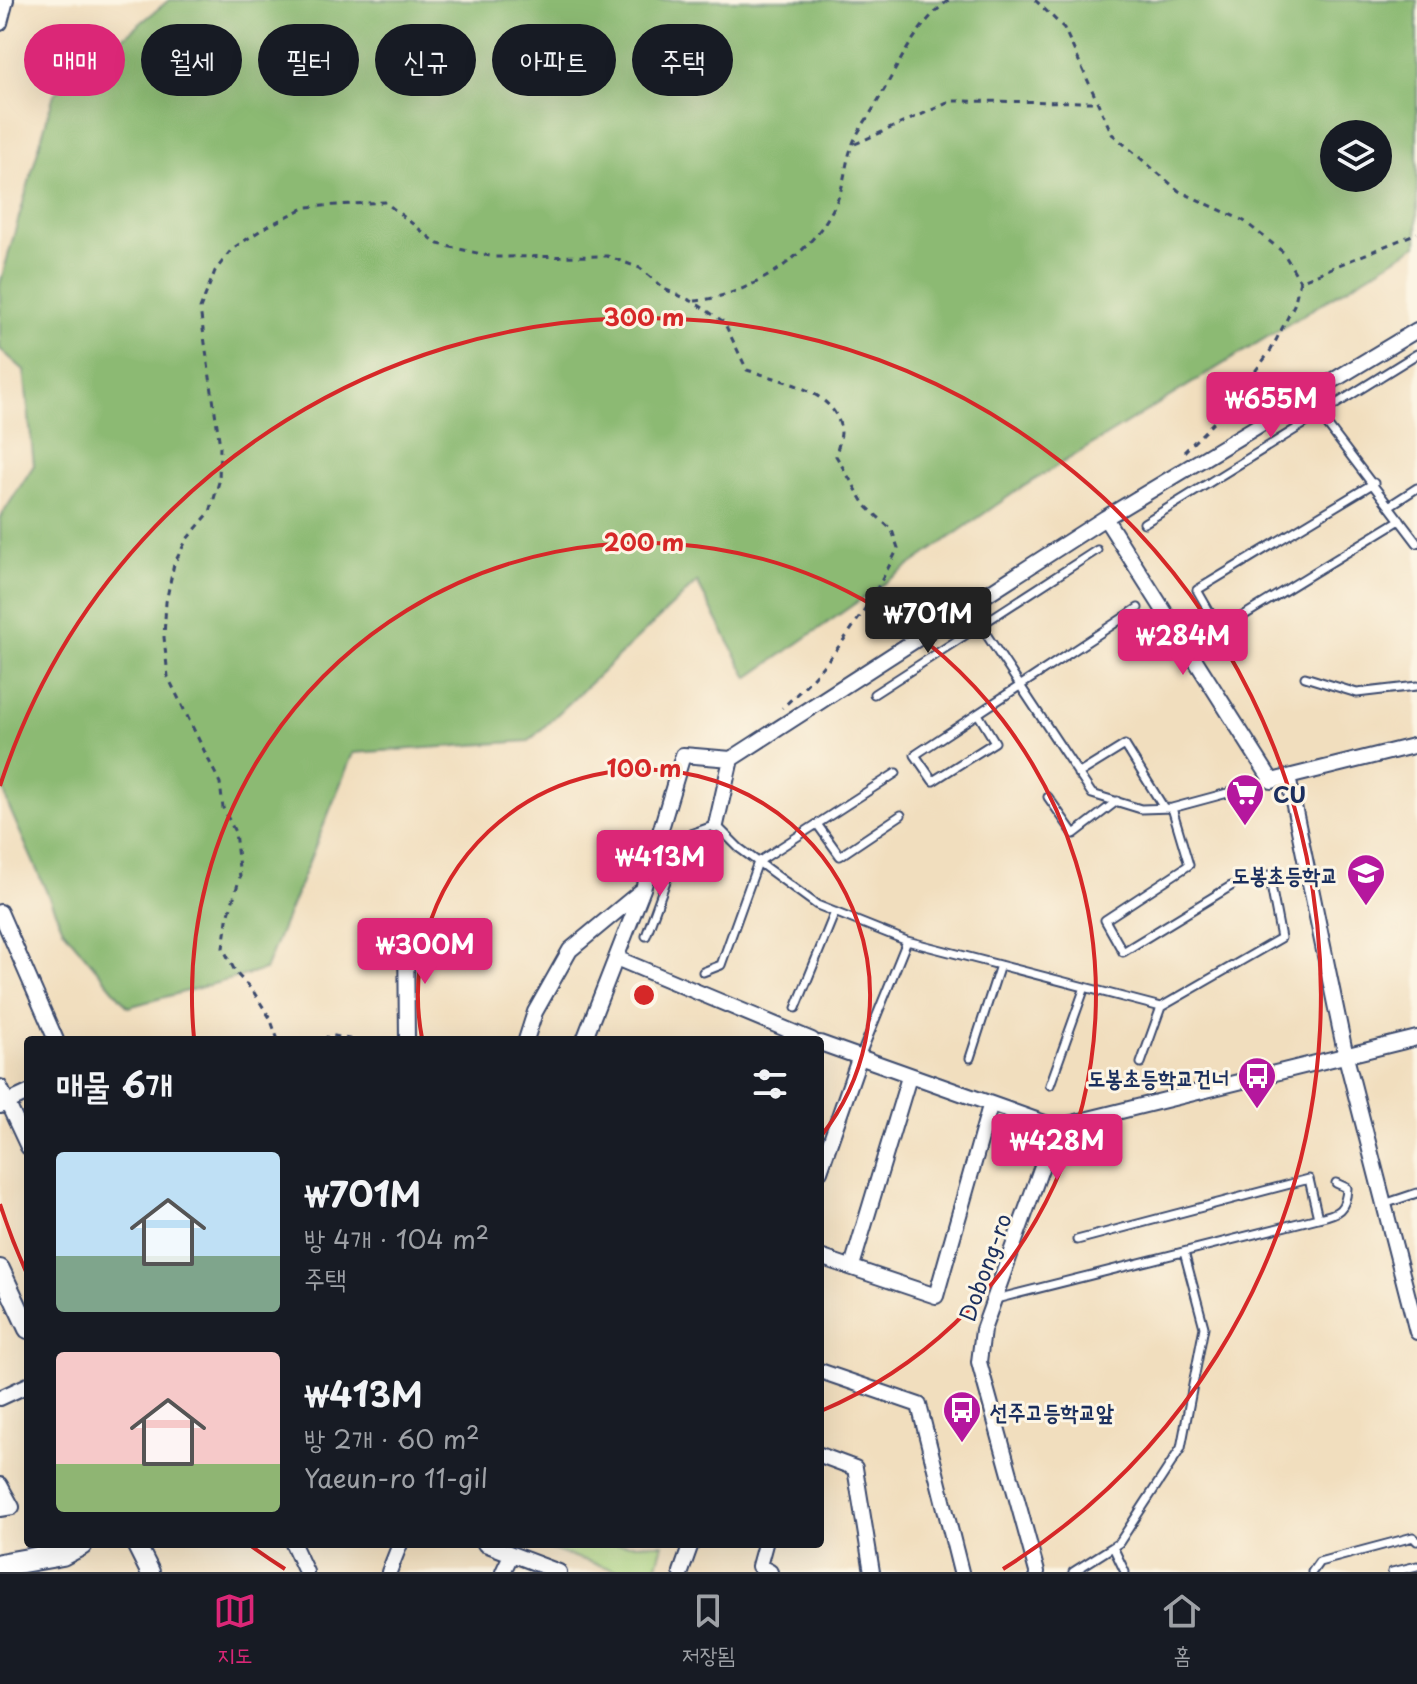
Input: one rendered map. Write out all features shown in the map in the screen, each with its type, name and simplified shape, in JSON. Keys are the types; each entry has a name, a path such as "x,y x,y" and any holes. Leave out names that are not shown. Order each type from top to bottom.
{"main road":[{"path":"0,1565 62,1554 73,1548"}],"street":[{"path":"0,23 6,0"},
{"path":"586,1036 643,889 683,755 731,759 1105,518 1417,330"},
{"path":"1105,518 1272,781 1417,745"},
{"path":"716,825 731,759"},
{"path":"1288,777 1346,1057 1417,1332"},
{"path":"527,1036 535,1012 570,950 643,889"},
{"path":"0,912 54,1036"},
{"path":"406,933 407,1036"},
{"path":"616,958 802,1036"},
{"path":"824,1045 1056,1127 1417,1038"},
{"path":"824,1160 859,1059"},
{"path":"852,1266 909,1077"},
{"path":"0,1087 4,1104 24,1140"},
{"path":"4,1104 24,1095"},
{"path":"824,1258 936,1296 990,1106"},
{"name":"Dobong-ro","path":"1037,1572 979,1362 983,1330 1056,1127"},
{"path":"0,1269 24,1320"},
{"path":"824,1372 919,1405 961,1572"},
{"path":"0,1398 24,1387"},
{"path":"824,1456 855,1468 872,1572"},
{"path":"0,1485 12,1507 0,1509"},
{"path":"138,1548 150,1572"},
{"path":"295,1548 306,1572"},
{"path":"389,1572 398,1548"},
{"path":"494,1548 559,1572"},
{"path":"681,1572 690,1548"},
{"path":"764,1548 759,1566 770,1572"},
{"path":"503,1572 511,1555"}],"lane":[{"path":"1144,523 1417,354"},
{"path":"1319,414 1417,543"},
{"path":"1374,483 1197,590 1220,630 1400,520"},
{"path":"1389,506 1417,488"},
{"path":"874,694 1097,550"},
{"path":"978,714 995,742 933,781 915,755 1138,608"},
{"path":"980,625 1092,794 1141,809 1168,808 1272,781"},
{"path":"1305,677 1357,693 1417,686"},
{"path":"1078,774 1125,745 1168,808 1189,865 1105,920 1123,952 1231,886"},
{"path":"703,972 721,965 758,862 896,773"},
{"path":"1048,797 1074,834 1117,801"},
{"path":"817,824 840,856 901,815"},
{"path":"646,936 682,837 716,825 758,862 817,905 907,941 1161,1007"},
{"path":"1141,1063 1161,1007 1281,938 1269,875"},
{"path":"796,1008 835,912"},
{"path":"859,1059 907,941"},
{"path":"970,1058 1000,965"},
{"path":"1050,1085 1085,987"},
{"path":"1077,1240 1309,1179 1318,1218"},
{"path":"996,1299 1337,1214 1346,1204 1347,1188 1336,1183"},
{"path":"1384,1204 1417,1193"},
{"path":"1073,1572 1113,1547 1181,1448 1204,1327 1184,1252"},
{"path":"1312,1572 1319,1562 1413,1537 1417,1541"},
{"path":"1113,1547 1125,1572"},
{"path":"1392,1572 1417,1566"}],"path":[{"path":"694,302 726,298 782,268 814,237 839,195 852,145 930,14 949,0"},
{"path":"1035,0 1064,28 1080,58 1094,102 1112,134 1179,191 1244,221 1283,252 1300,281 1294,305 1271,350 1227,409 1186,446 1177,475"},
{"path":"852,145 952,101 1094,102"},
{"path":"277,1036 270,1018 253,991 236,973 223,948 240,877 235,832 223,808 220,783 168,677 164,637 166,602 174,564 187,539 210,512 219,482 220,446 200,309 215,271 232,249 306,207 385,202 438,244 494,257 607,256 640,268 664,289 694,302 724,322 747,370 802,387 829,405 841,431 836,456 866,506 892,530 898,548 876,594 836,651 782,708"},
{"path":"1300,281 1417,233"}],"green space":[{"path":"169,0 1417,0 1417,245 1018,490 748,678 697,582 529,741 353,753 265,970 128,1007 63,929 8,805 0,775 0,518 34,465 24,370 0,349 0,284 53,96 125,96 125,36"},
{"path":"546,1548 662,1548 655,1572 622,1572"}],"place":[{"name":"CU","path":"1245,827"},
{"name":"도봉초등학교","path":"1366,907"},
{"name":"도봉초등학교건너","path":"1257,1110"},
{"name":"선주고등학교앞","path":"962,1444"}]}
